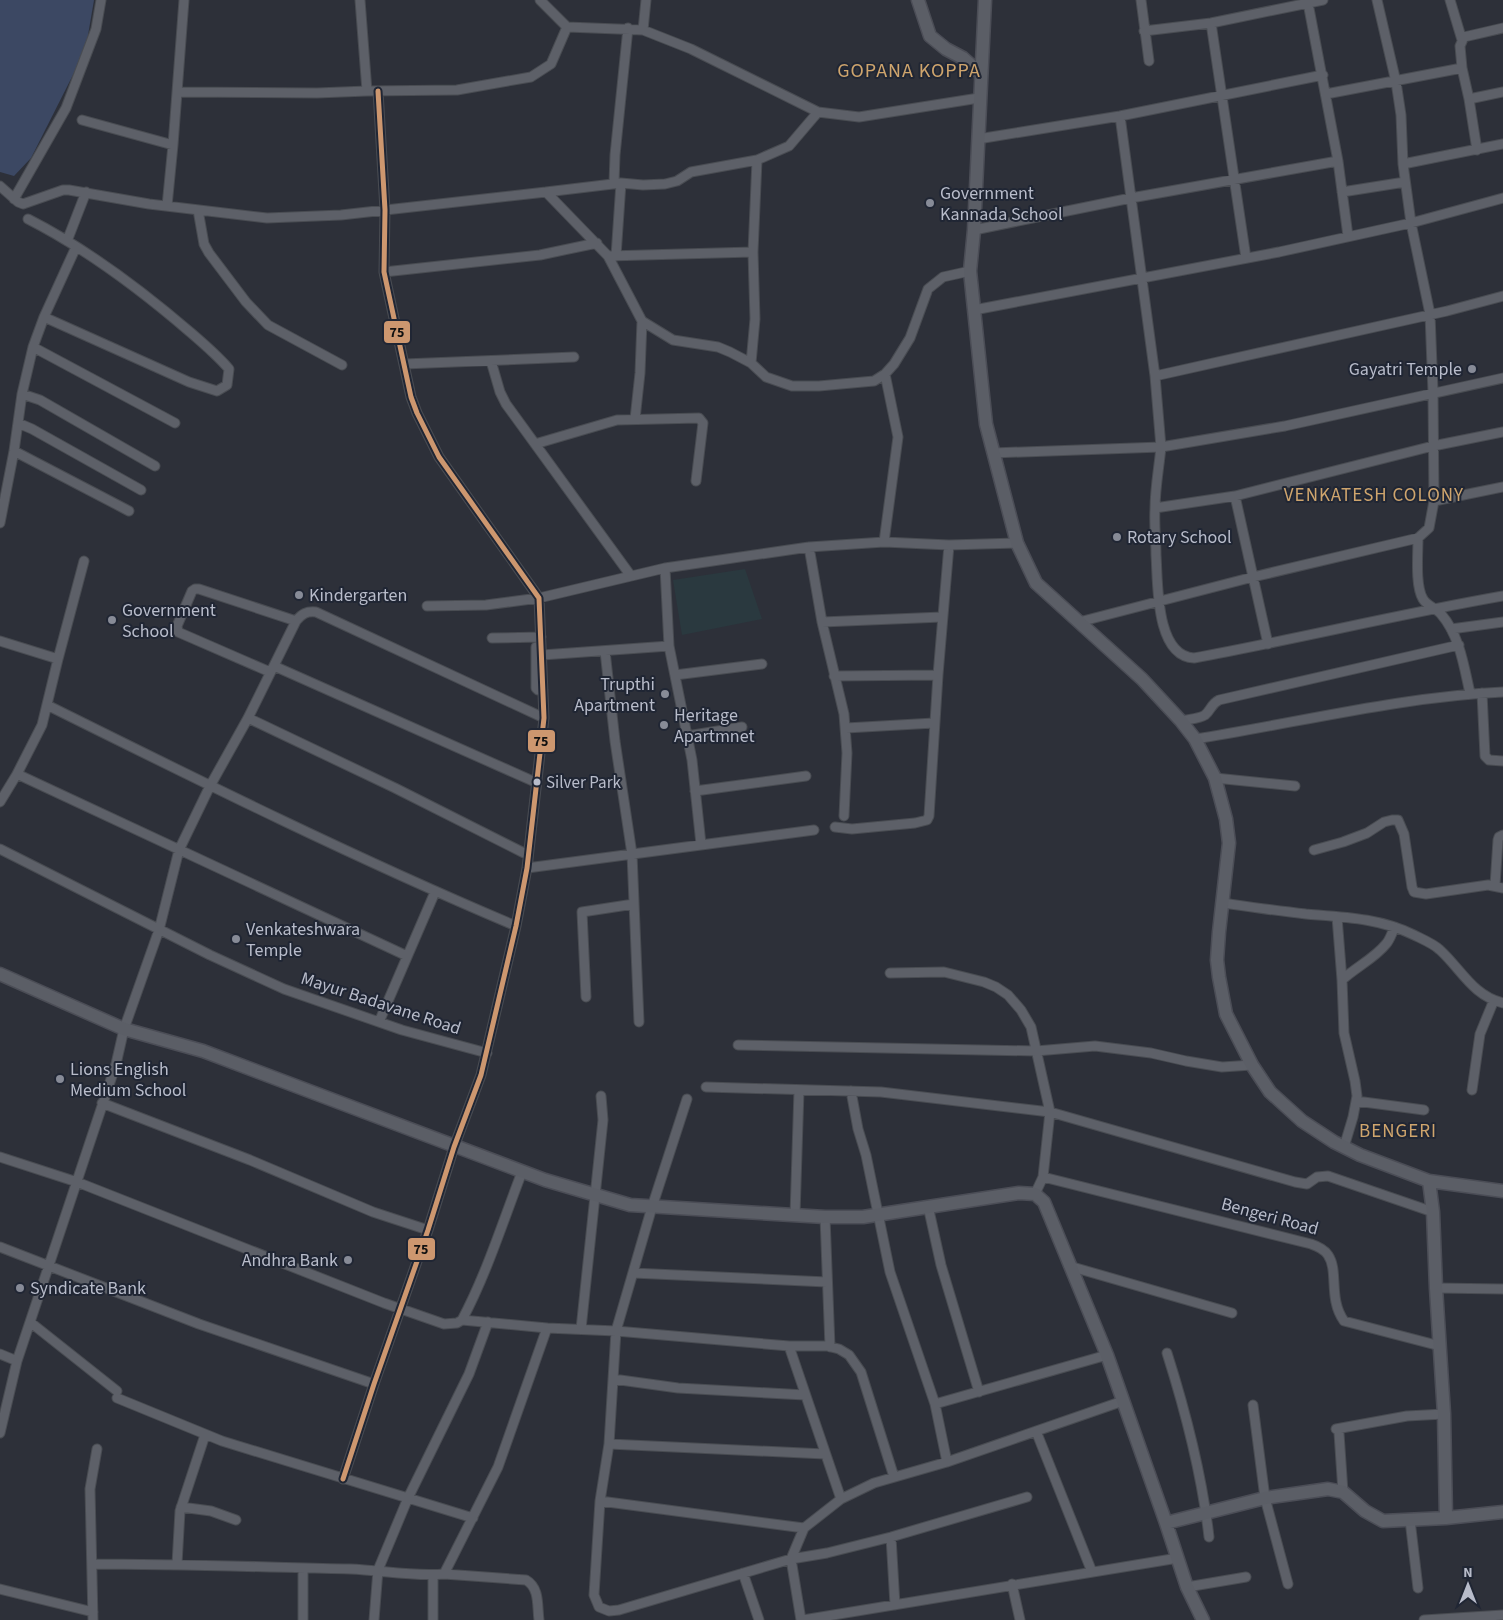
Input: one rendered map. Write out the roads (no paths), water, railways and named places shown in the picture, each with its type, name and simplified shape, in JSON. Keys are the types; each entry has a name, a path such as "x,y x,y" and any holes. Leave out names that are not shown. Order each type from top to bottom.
{"street":[{"path":"14,199 66,108 96,29 101,0"},
{"path":"168,206 184,0"},
{"path":"360,0 367,91"},
{"path":"540,0 567,27 642,30 692,49 818,112 858,117 979,98"},
{"path":"642,30 646,0"},
{"path":"918,0 930,36 946,50 963,58 981,74"},
{"path":"985,0 974,230 970,271 986,424 1017,542 1036,583 1142,680 1181,721 1195,740 1215,778 1226,819 1228,837 1218,960 1220,983 1226,1014 1252,1065 1270,1092 1302,1121 1344,1147 1360,1154 1429,1181 1503,1192"},
{"path":"1141,0 1149,61"},
{"path":"1144,31 1211,23 1323,0"},
{"path":"1079,622 1253,577 1418,538 1429,528 1434,501 1434,392 1430,314 1411,223 1403,164 1401,115 1396,82 1377,0"},
{"path":"1450,0 1462,40"},
{"path":"1308,3 1338,161 1348,236"},
{"path":"1211,23 1246,258"},
{"path":"178,92 317,93 458,90 531,77 551,64 567,27"},
{"path":"612,256 618,183 615,155 628,28"},
{"path":"1477,150 1462,68 1460,46 1464,37 1477,32 1503,28"},
{"path":"1326,94 1462,68"},
{"path":"978,139 1120,116 1323,75"},
{"path":"378,91 385,210 384,272 417,413 440,457 539,598 536,688 543,690"},
{"path":"1469,99 1503,92"},
{"path":"0,186 14,199 23,204 62,190 86,192 198,210 267,218 302,218 618,183 665,184 677,181 692,172 756,160 789,146 818,112"},
{"path":"1120,116 1142,278 1161,447 1155,508 1159,611 1171,642 1178,652 1184,656 1194,658 1434,608 1503,596"},
{"path":"82,120 173,144"},
{"path":"1403,164 1503,144"},
{"path":"751,363 755,319 753,252 756,160"},
{"path":"974,230 1131,198 1338,161"},
{"path":"1342,192 1406,182"},
{"path":"67,241 86,192"},
{"path":"546,192 612,256 642,321 640,373 635,419"},
{"path":"974,310 1279,252 1411,223 1503,198"},
{"path":"198,210 204,244 246,302 268,325 342,365"},
{"path":"28,219 55,233 119,274 171,315 217,354 229,369 227,385 217,391 188,382 44,316"},
{"path":"384,272 540,255 597,243"},
{"path":"0,521 14,451 22,394 33,347 44,316 76,247"},
{"path":"612,256 753,252"},
{"path":"642,321 673,340 718,347 751,363 766,377 792,386 819,386 874,381 885,374 894,364 910,338 928,289 942,277 970,271"},
{"path":"1154,376 1503,296"},
{"path":"33,347 175,423"},
{"path":"404,364 574,357"},
{"path":"491,361 500,392 506,404 632,576"},
{"path":"884,542 898,437 885,374"},
{"path":"993,453 1161,447 1285,426 1503,378"},
{"path":"22,394 40,400 155,466"},
{"path":"535,444 617,420 699,418 703,423 696,481"},
{"path":"18,423 141,490"},
{"path":"1155,508 1236,496 1433,446 1503,432"},
{"path":"14,451 129,511"},
{"path":"1434,501 1503,487"},
{"path":"1236,496 1268,644"},
{"path":"1418,538 1420,590 1423,599 1441,614 1459,645 1470,694"},
{"path":"427,606 486,605 539,598 665,568 809,547 884,542 949,545 1017,542"},
{"path":"835,827 852,829 915,823 927,820 931,802 934,723 949,545"},
{"path":"809,547 822,622 846,728 847,753 844,816"},
{"path":"0,802 17,774 42,725 84,561"},
{"path":"665,568 669,646 687,736 701,844"},
{"path":"296,621 195,589 192,591 177,626 178,632 272,669 536,782"},
{"path":"0,1433 17,1361 116,1064 124,1029 159,930 179,850 210,786 248,718 296,621 308,611 316,612 544,718"},
{"path":"822,622 942,617"},
{"path":"1450,629 1503,622"},
{"path":"492,638 538,637"},
{"path":"343,1479 428,1230 454,1147 482,1075 516,926 527,868 544,718 542,655 538,637"},
{"path":"0,641 58,659"},
{"path":"1181,721 1203,716 1219,700 1459,645"},
{"path":"542,655 669,646"},
{"path":"605,651 615,741 632,854 639,1022"},
{"path":"675,676 762,664"},
{"path":"834,676 938,675"},
{"path":"1195,740 1413,701 1503,692"},
{"path":"1482,693 1485,756 1490,760 1503,761"},
{"path":"47,705 210,786 435,892 516,926"},
{"path":"248,718 395,788 528,855"},
{"path":"846,728 934,723"},
{"path":"687,736 742,727"},
{"path":"17,774 407,956"},
{"path":"695,791 806,776"},
{"path":"1215,778 1295,786"},
{"path":"1314,850 1367,833 1384,822 1398,820 1404,834 1412,887 1414,892 1426,894 1499,886 1498,840 1503,835"},
{"path":"527,868 814,830"},
{"name":"Mayur Badavane Road","path":"0,848 159,930 284,989 402,1030 487,1053"},
{"path":"379,1022 435,892"},
{"path":"1223,903 1372,920 1395,927 1439,949 1475,988 1499,1002 1480,1034 1472,1090"},
{"path":"586,997 582,912 634,904"},
{"path":"1337,917 1344,1033 1356,1081 1356,1101 1344,1147"},
{"path":"1342,980 1355,968 1381,950 1388,942 1395,927"},
{"path":"890,973 944,972 984,982 1008,995 1021,1010 1031,1027 1050,1112 1044,1177 1035,1194"},
{"path":"0,974 124,1029 203,1051 522,1172 630,1205 825,1217 863,1217 1019,1193 1035,1194 1044,1202 1107,1355 1187,1587 1203,1620"},
{"path":"738,1045 1036,1051 1095,1046 1152,1053 1222,1067 1252,1065"},
{"path":"706,1087 881,1092 1050,1112 1294,1182 1307,1184 1317,1177 1328,1176 1434,1212"},
{"path":"795,1215 799,1090"},
{"path":"851,1091 890,1272 935,1404 947,1462"},
{"path":"584,1329 603,1120 601,1096"},
{"path":"687,1099 613,1330 613,1379 609,1444 600,1501 594,1595 598,1606 602,1609 614,1611 791,1558 827,1553 891,1538 1027,1497"},
{"path":"1356,1101 1424,1110"},
{"path":"102,1103 250,1160 374,1212 428,1230"},
{"path":"0,1157 77,1182 400,1309 444,1324 457,1323 462,1320 486,1266 522,1172"},
{"name":"Bengeri Road","path":"1044,1177 1321,1248 1328,1255 1332,1264 1335,1304 1338,1314 1344,1321 1440,1346"},
{"path":"1429,1181 1434,1212 1436,1288 1444,1414 1446,1518"},
{"path":"928,1206 941,1265 979,1392"},
{"path":"825,1217 830,1347"},
{"path":"0,1247 199,1324 374,1384"},
{"path":"1069,1266 1232,1314"},
{"path":"633,1272 827,1282"},
{"path":"1436,1288 1503,1289"},
{"path":"462,1320 547,1328 613,1330 839,1349 850,1356 861,1372 894,1477"},
{"path":"30,1322 117,1394 205,1435 472,1518"},
{"path":"374,1620 378,1570 408,1498 469,1374 488,1322"},
{"path":"444,1574 498,1467 547,1328"},
{"path":"789,1346 841,1499"},
{"path":"1167,1353 1186,1416 1206,1513 1209,1537"},
{"path":"0,1354 17,1361"},
{"path":"935,1404 1107,1355"},
{"path":"613,1379 678,1388 805,1395"},
{"path":"1123,1401 947,1462 874,1483 841,1499 804,1528 791,1558 802,1620 1178,1558"},
{"path":"1254,1405 1265,1498 1288,1584"},
{"path":"1343,1492 1337,1431 1398,1418 1444,1414"},
{"path":"1036,1431 1092,1572"},
{"path":"177,1564 181,1507 205,1435"},
{"path":"609,1444 825,1454"},
{"path":"0,1589 93,1616 90,1489 97,1449"},
{"path":"1166,1523 1265,1498 1328,1489 1343,1492 1365,1510 1383,1521 1446,1518 1503,1512"},
{"path":"600,1501 804,1528"},
{"path":"181,1507 211,1511 236,1520"},
{"path":"1410,1520 1418,1588"},
{"path":"891,1538 895,1605"},
{"path":"92,1564 177,1564 378,1570 526,1580 532,1584 536,1591 539,1620"},
{"path":"303,1568 303,1620"},
{"path":"743,1573 759,1620"},
{"path":"433,1575 433,1620"},
{"path":"1187,1587 1246,1577"},
{"path":"1012,1584 1020,1620"},
{"path":"1424,1620 1503,1614"}],"water":[{"path":"0,0 94,0 87,41 80,61 31,158 14,176 0,172"}],"place":[{"name":"Government Kannada School","path":"930,203"},
{"name":"Gayatri Temple","path":"1472,369"},
{"name":"Rotary School","path":"1117,537"},
{"name":"Kindergarten","path":"299,595"},
{"name":"Government School","path":"112,620"},
{"name":"Trupthi Apartment","path":"665,694"},
{"name":"Heritage Apartmnet","path":"664,725"},
{"name":"Silver Park","path":"537,782"},
{"name":"Venkateshwara Temple","path":"236,939"},
{"name":"Lions English Medium School","path":"60,1079"},
{"name":"Andhra Bank","path":"348,1260"},
{"name":"Syndicate Bank","path":"20,1288"}],"district":[{"name":"GOPANA KOPPA","path":"909,70"},
{"name":"VENKATESH COLONY","path":"1374,494"},
{"name":"BENGERI","path":"1398,1130"}]}
